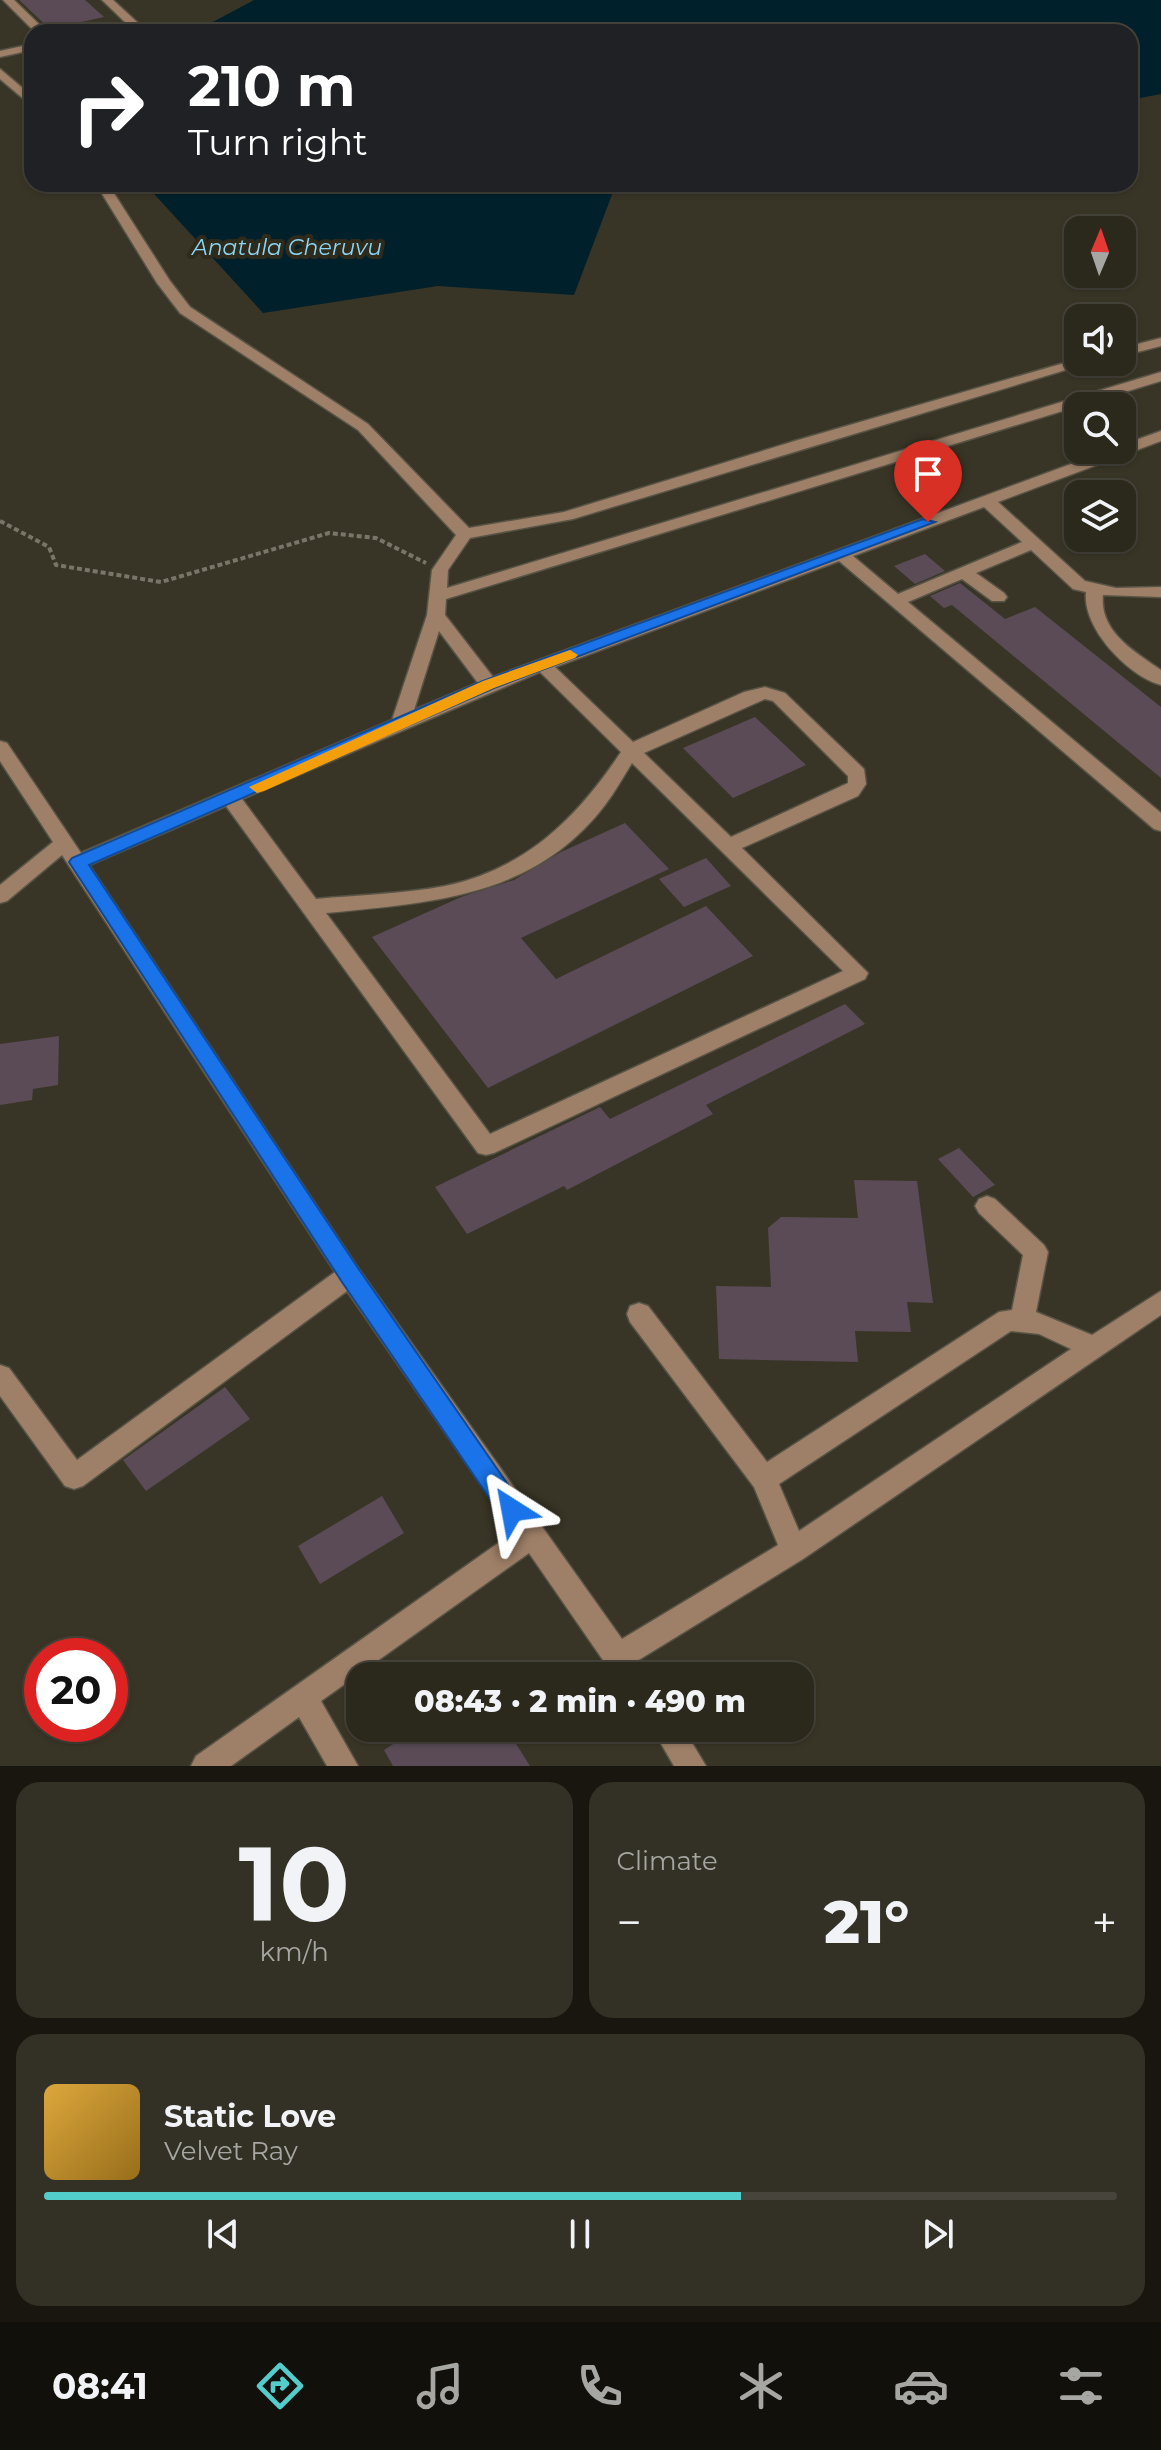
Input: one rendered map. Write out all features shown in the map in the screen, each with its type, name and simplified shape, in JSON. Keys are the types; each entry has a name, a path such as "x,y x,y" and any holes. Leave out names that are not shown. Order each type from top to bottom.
{"lane":[{"path":"8,0 33,24"},
{"path":"107,0 133,24"},
{"path":"0,54 24,49"},
{"path":"0,73 24,95"},
{"path":"107,192 164,283 185,310 363,427 465,534"},
{"path":"1136,348 1161,342"},
{"path":"400,724 436,615 440,570 465,534 567,516 803,443 1064,368"},
{"path":"438,596 1161,376"},
{"path":"78,862 489,685 1161,436"},
{"path":"987,501 1079,585 1116,593 1161,592"},
{"path":"896,601 1033,543"},
{"path":"840,554 1161,824"},
{"path":"963,572 998,597"},
{"path":"1095,589 1092,601 1097,624 1112,641 1161,679"},
{"path":"436,615 489,685"},
{"path":"231,798 486,1146 858,973 543,665"},
{"path":"311,907 444,893 486,881 518,866 573,827 598,801 631,751 750,696 765,693 779,697 857,774 857,784 851,791 728,846"},
{"path":"0,747 350,1275 621,1662"},
{"path":"0,896 65,842"},
{"path":"987,1206 1036,1252 1022,1321"},
{"path":"0,1376 74,1477 350,1275"},
{"path":"630,1662 1161,1302"},
{"path":"639,1314 764,1479 794,1550"},
{"path":"764,1479 1008,1320 1041,1323 1094,1348"},
{"path":"206,1766 530,1536"},
{"path":"303,1697 343,1766"},
{"path":"673,1742 683,1763"}],"path":[{"path":"0,521 49,547 56,565 141,576 161,582 329,533 376,538 440,570"}],"water":[{"path":"254,0 1161,0 1161,94 1138,98 1138,24 209,24"},
{"name":"Anatula Cheruvu","path":"152,192 613,192 574,295 438,286 263,313"}],"building":[{"path":"19,0 85,0 104,17 72,24 45,24"},
{"path":"925,554 945,571 915,584 894,566"},
{"path":"960,583 1005,619 1035,607 1161,707 1161,778 952,605 944,608 930,596"},
{"path":"755,717 806,765 733,798 683,748"},
{"path":"625,823 669,869 521,938 556,979 706,906 753,956 488,1088 372,937 461,897 514,880 561,852"},
{"path":"706,858 731,886 684,907 659,879"},
{"path":"845,1004 865,1024 706,1105 713,1114 567,1190 564,1186 467,1234 435,1187 600,1107 610,1119"},
{"path":"59,1036 58,1085 33,1089 32,1100 0,1105 0,1044"},
{"path":"959,1148 995,1185 973,1197 938,1159"},
{"path":"854,1180 917,1181 933,1303 907,1302 911,1332 855,1331 858,1362 719,1359 716,1286 771,1287 768,1228 781,1217 858,1218"},
{"path":"225,1387 250,1419 146,1491 123,1460"},
{"path":"382,1496 404,1533 320,1584 298,1546"},
{"path":"396,1742 515,1742 530,1766 393,1766 384,1750"}],"slow traffic":[{"path":"257,787 489,685 570,655"}],"route":[{"path":"512,1510 350,1275 78,862 489,685 928,522"}]}
